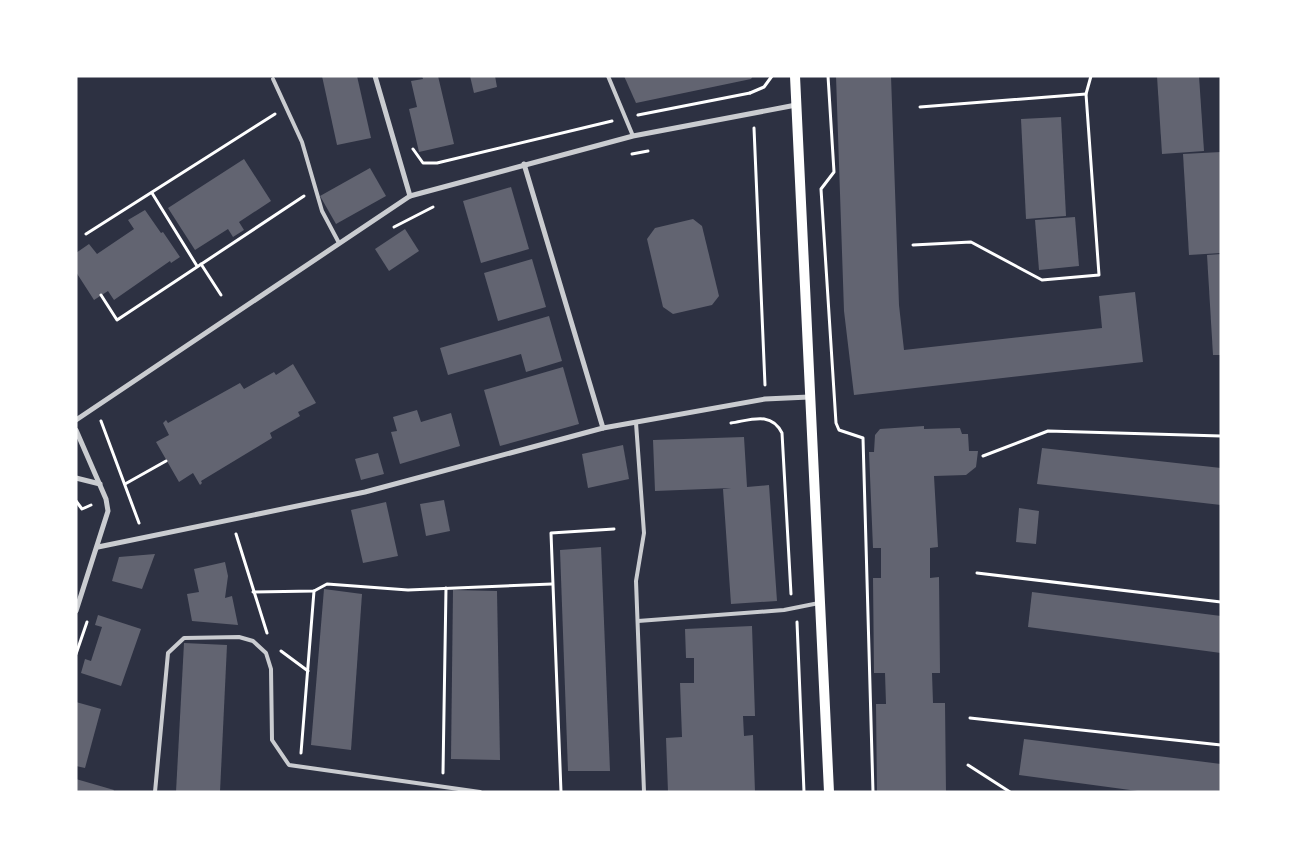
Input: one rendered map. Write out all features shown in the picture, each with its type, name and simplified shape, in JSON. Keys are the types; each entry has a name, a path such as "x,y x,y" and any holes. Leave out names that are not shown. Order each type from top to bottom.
{"main road":[{"path":"795,76 808,397 820,603 828,792"}],"street":[{"path":"375,76 410,196"},
{"path":"76,420 410,196 633,136 796,105"},
{"path":"524,164 603,428"},
{"path":"98,547 365,492 603,428 765,400 808,397"},
{"path":"76,430 100,484 108,511 76,611"},
{"path":"76,478 100,484"}],"lane":[{"path":"608,76 633,136"},
{"path":"272,79 302,142 322,211 340,243"},
{"path":"636,423 644,533 636,581 644,792"},
{"path":"638,621 784,610 820,603"},
{"path":"155,792 168,653 184,638 239,637 253,640 266,653 271,669 272,740 290,765 480,792"}],"path":[{"path":"828,76 834,172 821,189 836,423 839,430 863,438 873,792"},
{"path":"913,245 972,242 1042,280 1098,275 1086,94 1091,76"},
{"path":"413,148 423,163 437,163 625,118 750,93"},
{"path":"920,107 1086,94"},
{"path":"86,234 286,107"},
{"path":"746,130 756,128 765,400"},
{"path":"624,156 652,150"},
{"path":"101,295 116,320 316,188"},
{"path":"152,193 197,266"},
{"path":"386,232 436,206"},
{"path":"201,264 221,295"},
{"path":"100,418 141,527 142,538"},
{"path":"730,423 767,418 778,423 782,433 790,591 796,607 804,792"},
{"path":"983,456 1048,431 1221,436"},
{"path":"125,484 166,462"},
{"path":"76,501 82,509"},
{"path":"244,529 235,531 268,634"},
{"path":"561,792 551,533 614,529"},
{"path":"978,573 1221,602"},
{"path":"253,592 314,591 327,584 408,590 552,584"},
{"path":"444,759 446,588"},
{"path":"300,766 314,591"},
{"path":"76,654 87,620"},
{"path":"278,649 308,671"},
{"path":"970,718 1221,745"},
{"path":"968,765 1010,792"}],"building":[{"path":"322,76 357,76 371,138 337,145"},
{"path":"422,76 438,76 454,144 419,152 409,109 417,107 411,81 423,79"},
{"path":"470,76 495,76 497,87 474,93"},
{"path":"624,76 753,76 751,79 636,103"},
{"path":"836,76 891,76 899,305 904,350 1102,328 1099,296 1135,292 1143,362 854,395 844,311"},
{"path":"1157,76 1199,76 1204,151 1162,154"},
{"path":"1061,117 1066,216 1026,219 1021,119"},
{"path":"1221,152 1221,253 1189,255 1183,154"},
{"path":"244,159 271,201 239,222 244,230 233,237 228,229 195,250 168,208"},
{"path":"370,168 386,196 336,224 320,196"},
{"path":"511,187 529,249 481,263 463,201"},
{"path":"145,210 180,257 171,263 170,261 114,300 108,291 94,300 76,272 76,253 89,244 97,254 134,229 128,220"},
{"path":"1075,217 1079,266 1039,270 1035,220"},
{"path":"693,219 702,226 719,296 712,305 673,314 663,307 647,239 655,228"},
{"path":"405,229 419,251 389,271 375,249"},
{"path":"1221,254 1221,355 1213,355 1207,255"},
{"path":"532,259 546,307 498,321 484,273"},
{"path":"549,316 562,361 526,372 521,354 448,375 440,348"},
{"path":"293,364 316,403 298,412 300,416 270,433 272,438 201,481 200,485 193,473 179,482 156,442 169,435 163,423 166,420 168,423 240,383 244,389 274,372 276,375"},
{"path":"563,367 579,424 500,446 484,390"},
{"path":"417,410 421,422 451,413 460,446 400,464 391,432 397,431 393,417"},
{"path":"924,426 924,429 960,428 962,434 968,434 969,451 978,451 976,467 966,475 934,476 938,547 930,548 930,578 939,577 940,673 932,673 933,703 945,703 946,792 877,792 876,704 886,704 885,673 874,673 873,578 881,578 881,548 873,548 869,452 874,452 875,435 880,429"},
{"path":"744,437 747,487 769,485 777,601 731,604 723,489 731,488 655,491 653,440"},
{"path":"623,445 629,479 588,488 582,454"},
{"path":"1042,448 1221,468 1221,505 1037,484"},
{"path":"378,453 384,474 361,480 355,459"},
{"path":"444,500 450,531 426,536 420,504"},
{"path":"386,502 398,556 363,563 351,510"},
{"path":"1019,508 1039,511 1036,544 1016,542"},
{"path":"601,547 610,771 568,771 560,550"},
{"path":"155,554 142,589 112,581 119,557"},
{"path":"225,562 228,576 225,598 232,596 238,625 192,621 187,594 199,592 194,569"},
{"path":"324,589 362,594 351,750 311,745"},
{"path":"453,590 497,591 500,760 451,759"},
{"path":"1032,592 1221,616 1221,653 1028,627"},
{"path":"98,615 141,629 121,686 81,673 85,659 91,661 102,627 95,625"},
{"path":"752,626 755,716 743,716 744,736 753,735 755,792 668,792 666,738 682,737 680,683 694,683 694,658 686,658 685,629"},
{"path":"184,643 227,645 220,792 176,792"},
{"path":"76,702 101,709 85,768 76,766"},
{"path":"1024,739 1221,764 1221,792 1145,792 1019,775"},
{"path":"76,779 114,790 113,792 76,792"}]}
